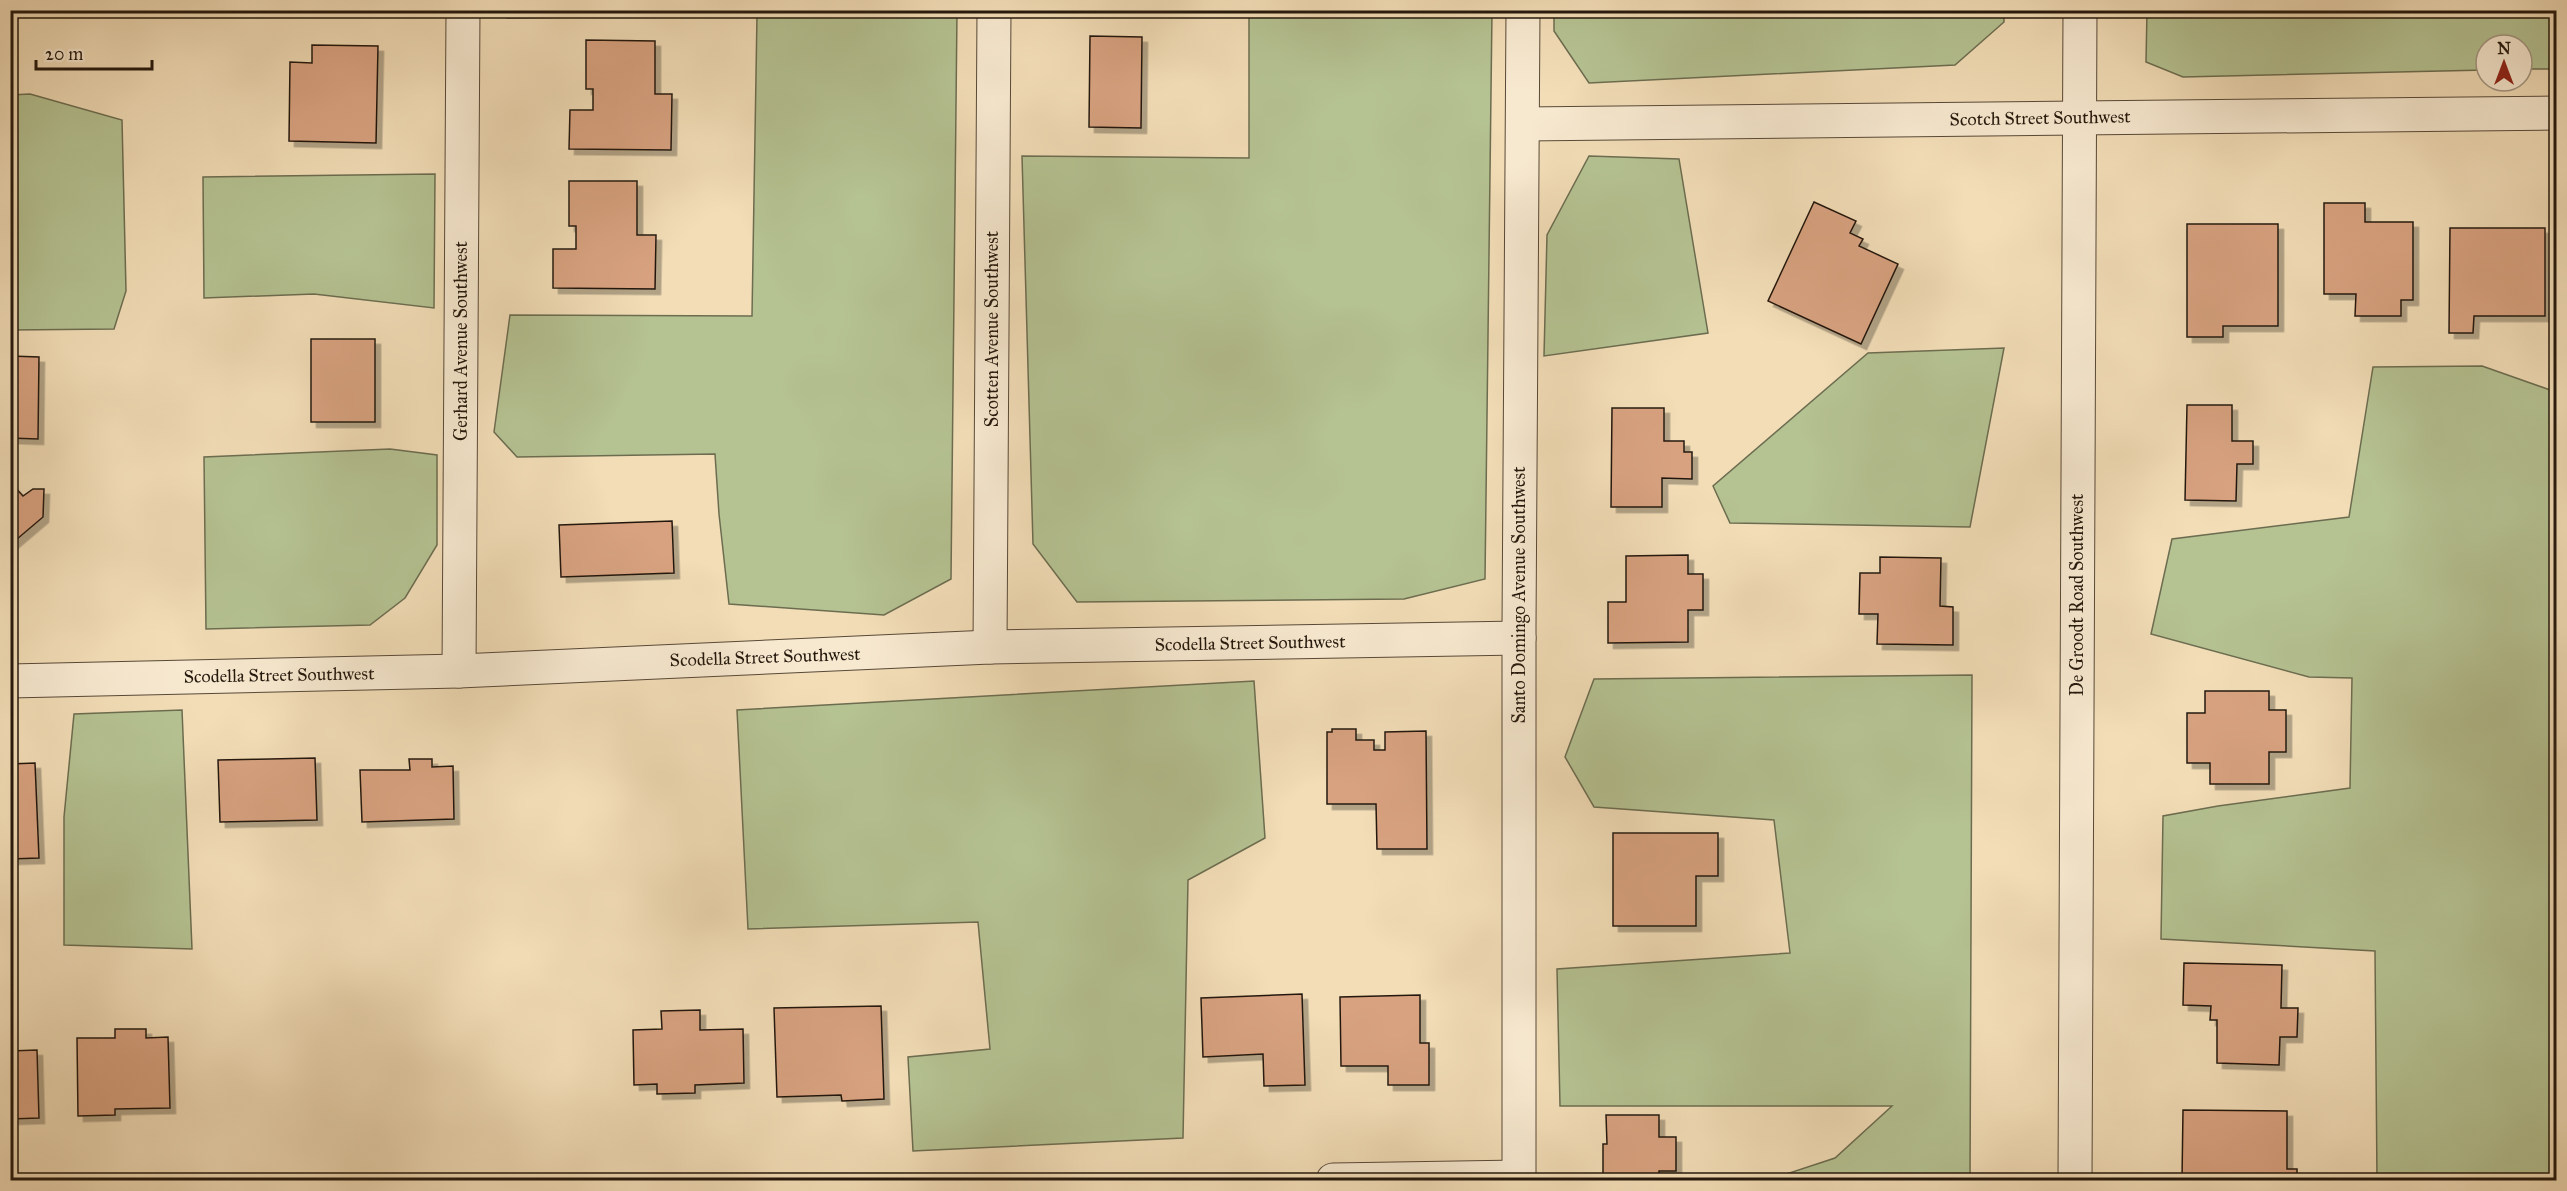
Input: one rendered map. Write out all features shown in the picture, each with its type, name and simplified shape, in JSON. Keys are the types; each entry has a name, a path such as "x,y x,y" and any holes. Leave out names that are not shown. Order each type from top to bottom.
{"street":[{"name":"Gerhard Avenue Southwest","path":"459,671 463,10"},
{"name":"Scotten Avenue Southwest","path":"990,647 994,10"},
{"name":"Santo Domingo Avenue Southwest","path":"1519,1179 1519,638 1523,10"},
{"name":"De Groodt Road Southwest","path":"2074,1180 2080,10"},
{"name":"Scotch Street Southwest","path":"1523,124 2556,113"},
{"name":"Scodella Street Southwest","path":"10,681 459,671 990,647 1519,638"},
{"path":"1333,1180 1519,1179"}],"green space":[{"path":"2004,10 2004,22 1955,65 1589,83 1554,31 1554,11"},
{"path":"506,11 957,11 951,579 884,615 729,604 715,454 517,457 494,432 510,315 752,316 757,15 507,18"},
{"path":"1249,11 1492,11 1485,579 1404,599 1077,602 1033,544 1022,156 1249,158"},
{"path":"2147,11 2556,11 2556,69 2534,69 2534,33 2474,33 2474,70 2183,77 2146,62"},
{"path":"30,94 122,120 126,291 114,329 11,330 11,95"},
{"path":"1589,156 1679,159 1708,333 1544,356 1547,235"},
{"path":"435,174 434,308 314,294 204,298 203,177"},
{"path":"2004,348 1970,527 1730,523 1713,486 1868,353"},
{"path":"2482,366 2556,392 2556,1180 2377,1180 2375,951 2161,939 2163,816 2350,788 2352,678 2309,677 2151,634 2172,539 2349,517 2373,367"},
{"path":"390,449 437,455 437,545 405,598 370,625 206,629 204,457"},
{"path":"1972,675 1970,1180 1768,1180 1835,1158 1892,1106 1560,1106 1557,969 1790,953 1774,820 1594,807 1565,757 1594,679"},
{"path":"1254,681 1265,838 1188,880 1183,1138 913,1151 908,1057 990,1049 978,922 748,929 737,710"},
{"path":"182,710 192,949 64,945 64,817 74,714"}],"building":[{"path":"1090,36 1142,37 1141,128 1089,127"},
{"path":"586,40 655,41 655,94 672,94 671,150 569,149 570,110 593,110 593,89 586,89"},
{"path":"312,45 378,46 376,143 289,141 290,62 312,63"},
{"path":"569,181 637,181 637,235 656,235 655,289 553,288 553,249 576,249 576,226 569,226"},
{"path":"1814,202 1856,221 1850,233 1863,239 1859,246 1898,264 1861,344 1768,301"},
{"path":"2324,203 2365,203 2365,222 2413,222 2413,300 2401,300 2401,316 2355,316 2356,294 2324,294"},
{"path":"2187,224 2278,224 2278,326 2223,326 2223,337 2187,337"},
{"path":"2450,228 2545,228 2545,316 2474,316 2473,333 2449,333"},
{"path":"311,339 375,339 375,422 311,422"},
{"path":"10,356 39,357 38,439 10,438"},
{"path":"2187,405 2232,405 2232,441 2253,441 2253,464 2237,464 2236,501 2185,500"},
{"path":"1612,408 1664,408 1664,441 1684,441 1684,452 1692,452 1692,479 1662,478 1662,507 1611,507"},
{"path":"10,482 23,496 33,489 44,489 43,517 10,545"},
{"path":"672,521 674,573 561,577 559,525"},
{"path":"1688,555 1688,574 1703,574 1703,610 1688,610 1688,642 1608,643 1608,602 1626,602 1626,556"},
{"path":"1880,557 1941,558 1940,606 1953,607 1953,645 1877,644 1878,614 1859,614 1860,573 1880,573"},
{"path":"2205,691 2269,691 2269,710 2286,710 2286,752 2269,752 2269,784 2210,784 2210,763 2187,763 2187,713 2205,713"},
{"path":"1332,729 1356,729 1356,740 1374,740 1374,750 1385,750 1385,732 1426,731 1427,849 1377,849 1376,804 1327,804 1327,732 1332,732"},
{"path":"315,758 317,820 220,822 218,760"},
{"path":"409,759 432,759 432,767 453,766 454,819 362,822 360,770 410,770"},
{"path":"35,763 39,858 10,859 10,764"},
{"path":"1613,833 1718,833 1718,876 1696,876 1696,926 1613,926"},
{"path":"2184,963 2282,965 2281,1008 2298,1008 2297,1037 2280,1037 2279,1065 2217,1063 2217,1020 2210,1020 2211,1006 2183,1005"},
{"path":"1302,994 1305,1085 1264,1086 1263,1054 1203,1057 1201,998"},
{"path":"1420,995 1420,1043 1429,1043 1429,1085 1388,1085 1388,1066 1341,1066 1340,997"},
{"path":"881,1006 884,1099 842,1101 841,1095 777,1097 774,1008"},
{"path":"700,1010 700,1030 743,1029 744,1083 695,1085 695,1093 657,1094 657,1084 634,1085 633,1030 662,1029 661,1011"},
{"path":"115,1029 146,1029 146,1038 168,1037 170,1108 115,1109 115,1115 78,1116 77,1038 115,1038"},
{"path":"37,1050 39,1118 10,1119 10,1051"},
{"path":"2183,1110 2287,1111 2287,1169 2297,1169 2297,1180 2182,1180"},
{"path":"1606,1115 1659,1115 1659,1137 1676,1137 1676,1171 1659,1171 1659,1180 1603,1180 1603,1144 1607,1144"}]}
